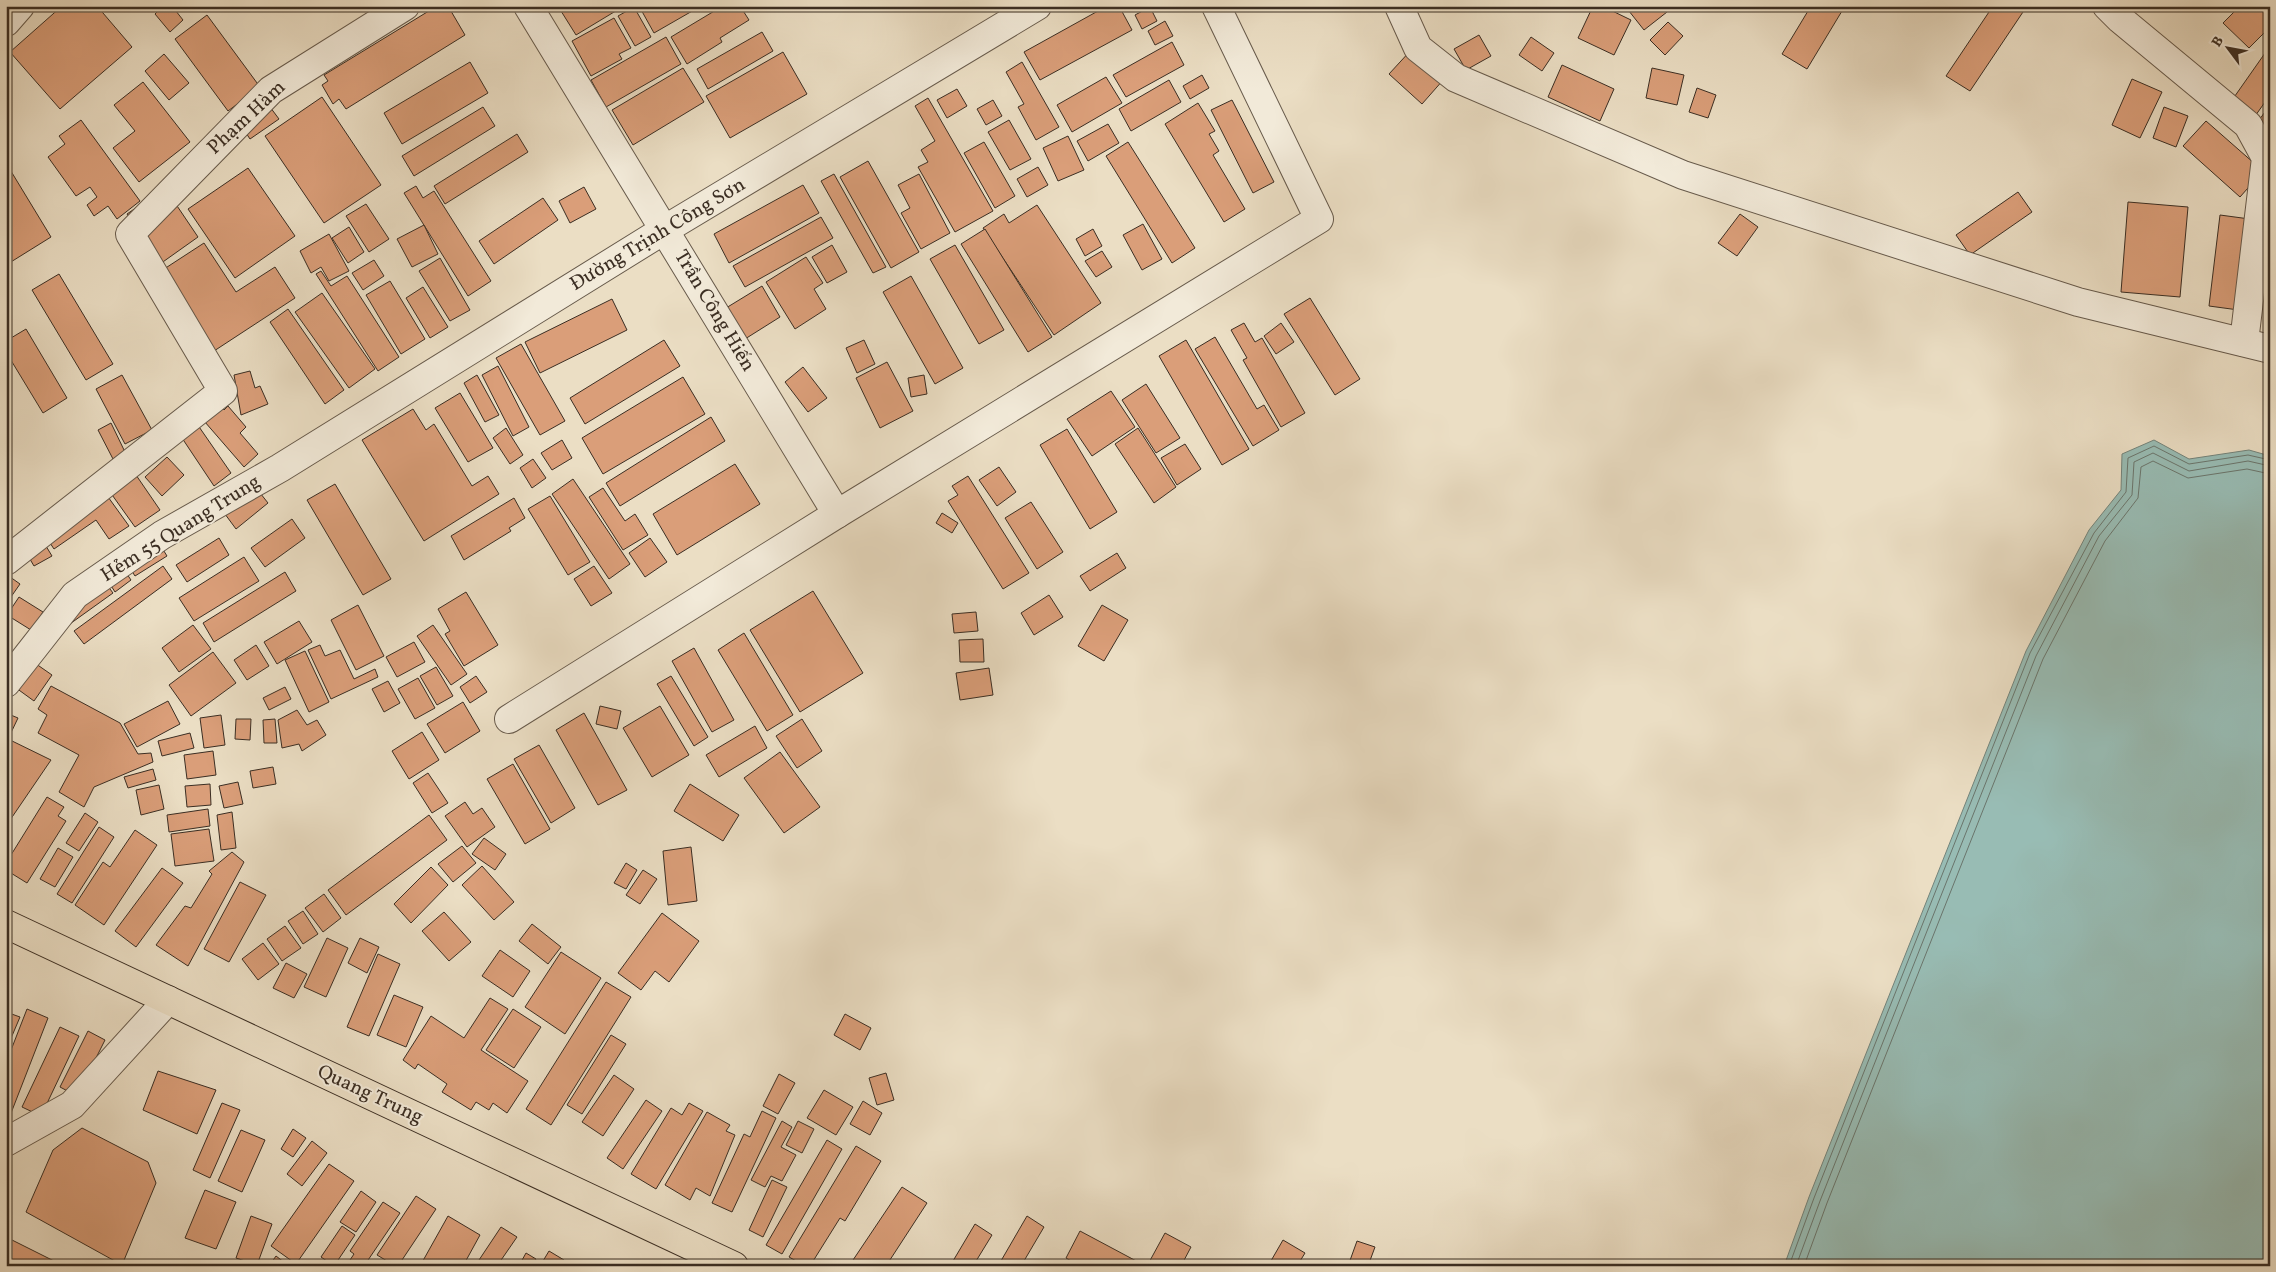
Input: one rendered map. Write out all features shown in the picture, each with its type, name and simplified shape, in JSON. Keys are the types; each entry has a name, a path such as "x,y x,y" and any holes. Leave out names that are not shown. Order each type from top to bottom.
{"main road":[{"name":"Quang Trung","path":"6,924 734,1266"}],"street":[{"path":"6,22 20,6"},
{"name":"Phạm Hàm","path":"6,561 223,391 130,234 272,90 405,6"},
{"name":"Trần Công Hiến","path":"528,6 837,514"},
{"name":"Đường Trịnh Công Sơn","path":"280,468 664,230 1037,6"},
{"path":"509,719 837,514 1319,219 1216,6"},
{"path":"1398,6 1418,48 1456,78 1683,174 2078,302 2270,348"},
{"path":"2107,6 2120,20 2248,125 2268,158 2244,342"},
{"name":"Hẻm 55 Quang Trung","path":"6,683 75,595 162,535 280,468"},
{"path":"6,1142 72,1105 168,1000"}],"water":[{"path":"2154,440 2189,459 2249,450 2270,456 2270,1266 1784,1266 1809,1197 2026,651 2089,530 2121,490 2122,454"}],"building":[{"path":"62,6 97,6 132,47 60,109 10,52"},
{"path":"163,6 172,6 183,20 170,32 155,14"},
{"path":"437,6 448,6 465,35 346,109 339,99 333,104 322,85 328,81 324,75"},
{"path":"570,6 624,6 576,35 561,11"},
{"path":"639,6 701,6 654,33"},
{"path":"714,6 740,6 749,20 720,38 722,42 687,64 671,37 716,10"},
{"path":"1107,6 1119,6 1132,30 1040,80 1024,52"},
{"path":"1593,6 1602,6 1631,20 1614,55 1578,38"},
{"path":"1625,6 1662,6 1667,12 1644,30"},
{"path":"1811,6 1845,6 1807,69 1782,54"},
{"path":"1993,6 2027,6 1970,91 1946,76"},
{"path":"2240,6 2260,6 2270,15 2270,27 2249,48 2223,23"},
{"path":"634,7 651,37 635,46 618,16"},
{"path":"1150,7 1157,21 1142,29 1135,15"},
{"path":"207,15 260,87 228,111 175,39"},
{"path":"614,18 631,48 619,54 622,59 591,76 572,41"},
{"path":"1165,21 1173,36 1155,45 1148,31"},
{"path":"1668,22 1683,36 1665,55 1650,40"},
{"path":"762,32 773,51 708,89 697,69"},
{"path":"1479,35 1491,56 1466,70 1454,49"},
{"path":"666,37 681,64 606,107 591,80"},
{"path":"1531,37 1554,53 1542,71 1519,55"},
{"path":"1172,42 1184,65 1126,97 1113,75"},
{"path":"2270,46 2270,95 2253,119 2230,103"},
{"path":"1412,49 1444,79 1422,104 1389,74"},
{"path":"783,52 807,94 730,138 706,96"},
{"path":"164,54 189,83 169,100 145,71"},
{"path":"470,62 488,93 402,144 384,113"},
{"path":"1022,62 1059,127 1036,140 1018,107 1024,104 1006,72"},
{"path":"1562,65 1614,89 1600,121 1548,97"},
{"path":"683,68 704,102 633,145 612,110"},
{"path":"1652,68 1684,75 1677,105 1646,98"},
{"path":"1202,75 1209,88 1190,99 1183,86"},
{"path":"1106,77 1122,103 1072,132 1057,105"},
{"path":"2132,79 2162,92 2140,138 2112,125"},
{"path":"1169,80 1181,102 1131,131 1119,109"},
{"path":"143,82 190,142 139,182 113,148 135,131 114,105"},
{"path":"1697,88 1716,95 1708,118 1689,112"},
{"path":"957,89 967,106 947,118 937,100"},
{"path":"322,97 381,185 324,223 265,136"},
{"path":"928,98 993,211 955,232 918,167 928,162 921,150 935,141 915,106"},
{"path":"993,100 1002,116 986,125 977,109"},
{"path":"1232,100 1274,182 1253,193 1211,110"},
{"path":"1198,103 1215,131 1209,134 1219,151 1213,155 1245,209 1224,222 1165,124"},
{"path":"2270,105 2270,135 2269,137 2254,127"},
{"path":"270,107 279,119 250,139 242,127"},
{"path":"483,107 495,126 414,176 402,156"},
{"path":"2164,107 2188,116 2176,147 2153,138"},
{"path":"81,120 140,201 117,219 108,206 94,216 87,205 97,197 90,187 76,196 48,157 65,144 59,136"},
{"path":"1009,120 1031,159 1010,170 988,132"},
{"path":"2206,121 2263,171 2240,197 2183,146"},
{"path":"1108,124 1119,143 1088,161 1077,141"},
{"path":"517,134 528,152 445,204 434,186"},
{"path":"1068,136 1084,170 1058,181 1043,148"},
{"path":"984,142 1015,196 995,208 964,153"},
{"path":"1128,142 1195,248 1172,263 1106,156"},
{"path":"868,161 919,252 891,268 840,177"},
{"path":"6,163 51,237 6,265"},
{"path":"1038,167 1048,185 1027,197 1017,179"},
{"path":"248,168 295,236 235,278 188,209"},
{"path":"834,174 886,267 873,273 821,181"},
{"path":"919,174 950,233 921,249 901,213 910,208 898,185"},
{"path":"803,185 819,213 729,263 714,234"},
{"path":"416,186 423,198 434,191 491,281 468,296 404,193"},
{"path":"584,187 596,209 570,223 559,201"},
{"path":"165,188 198,237 160,264 127,214"},
{"path":"2018,192 2032,212 1970,255 1956,235"},
{"path":"543,198 558,220 494,264 479,241"},
{"path":"2128,202 2188,207 2180,297 2121,292"},
{"path":"366,204 389,239 369,252 346,216"},
{"path":"1037,205 1101,303 1054,335 983,228 1004,214 1009,223"},
{"path":"1740,214 1758,227 1737,256 1718,243"},
{"path":"2220,215 2257,220 2246,311 2209,306"},
{"path":"821,217 833,238 745,287 733,266"},
{"path":"1143,224 1162,259 1142,270 1123,235"},
{"path":"424,225 438,254 412,267 397,239"},
{"path":"349,227 364,252 348,263 332,238"},
{"path":"985,229 1052,337 1028,352 961,244"},
{"path":"1093,229 1102,246 1085,256 1076,239"},
{"path":"329,234 349,271 329,281 321,267 311,273 300,251"},
{"path":"204,243 236,292 275,267 295,298 214,351 161,271"},
{"path":"832,245 847,272 827,283 812,257"},
{"path":"955,245 1004,330 979,344 930,259"},
{"path":"1102,251 1112,267 1096,277 1085,261"},
{"path":"806,257 823,283 814,289 826,309 795,329 766,282"},
{"path":"440,258 470,310 450,321 419,271"},
{"path":"374,260 384,276 363,290 352,273"},
{"path":"321,271 331,286 347,276 399,357 378,371 316,274"},
{"path":"59,274 113,364 86,380 32,290"},
{"path":"911,276 963,368 935,384 883,292"},
{"path":"390,281 425,339 401,354 366,295"},
{"path":"762,286 780,317 745,339 726,308"},
{"path":"423,287 448,327 430,338 406,298"},
{"path":"322,293 375,369 349,388 295,312"},
{"path":"1310,298 1360,379 1335,395 1284,314"},
{"path":"612,299 627,330 540,373 525,342"},
{"path":"288,309 344,390 325,404 270,322"},
{"path":"1244,323 1255,342 1262,338 1305,413 1281,427 1243,360 1247,358 1231,330"},
{"path":"1281,323 1294,342 1276,354 1264,336"},
{"path":"26,329 67,398 43,413 6,352 6,341"},
{"path":"1215,337 1257,409 1264,405 1279,430 1253,446 1195,349"},
{"path":"664,340 680,366 585,424 570,398"},
{"path":"864,340 875,364 857,373 846,348"},
{"path":"1186,340 1249,449 1222,465 1159,356"},
{"path":"521,344 565,421 540,435 496,358"},
{"path":"887,362 913,411 880,428 856,378"},
{"path":"498,366 529,427 513,436 482,375"},
{"path":"803,367 827,398 808,412 785,382"},
{"path":"250,371 255,388 260,386 268,404 241,415 234,375"},
{"path":"122,375 152,430 125,444 96,389"},
{"path":"477,375 499,415 485,422 464,383"},
{"path":"924,375 927,394 911,397 908,378"},
{"path":"683,377 705,414 603,474 582,438"},
{"path":"1146,384 1180,438 1156,453 1122,400"},
{"path":"1111,391 1135,427 1092,456 1067,419"},
{"path":"460,393 493,448 468,462 435,408"},
{"path":"215,400 224,410 228,406 246,427 240,433 258,454 244,467 198,414"},
{"path":"413,409 426,430 434,424 472,486 488,476 499,494 424,541 362,440"},
{"path":"711,417 725,441 620,506 606,483"},
{"path":"195,421 231,473 214,486 178,432"},
{"path":"111,423 125,452 113,459 98,430"},
{"path":"506,428 523,455 510,464 493,438"},
{"path":"1138,428 1176,487 1154,503 1115,444"},
{"path":"1067,429 1117,512 1090,529 1040,445"},
{"path":"562,440 572,458 552,470 541,453"},
{"path":"1185,444 1201,469 1177,485 1161,458"},
{"path":"167,457 184,475 162,496 145,477"},
{"path":"533,459 546,478 532,488 520,468"},
{"path":"735,464 760,504 677,555 653,514"},
{"path":"999,467 1016,492 997,506 979,480"},
{"path":"136,475 160,510 135,527 110,492"},
{"path":"968,476 1029,573 1003,589 948,501 958,495 952,486"},
{"path":"573,479 630,564 609,579 552,494"},
{"path":"98,483 129,526 109,539 96,520 54,549 38,525"},
{"path":"253,484 268,503 236,529 222,510"},
{"path":"335,484 391,579 363,595 307,500"},
{"path":"603,488 625,521 635,514 648,535 623,550 589,497"},
{"path":"550,496 590,562 568,575 528,509"},
{"path":"514,498 525,518 509,528 511,531 464,560 451,536"},
{"path":"1031,502 1063,552 1037,569 1005,518"},
{"path":"942,513 958,523 952,533 936,523"},
{"path":"292,519 305,538 265,567 251,548"},
{"path":"38,533 52,556 34,566 21,544"},
{"path":"154,535 167,556 135,576 122,556"},
{"path":"219,538 229,555 187,582 176,565"},
{"path":"650,538 667,562 645,577 629,553"},
{"path":"1117,553 1126,568 1090,591 1080,576"},
{"path":"114,555 131,580 115,592 98,565"},
{"path":"244,557 259,581 194,621 179,598"},
{"path":"163,566 172,579 84,644 74,631"},
{"path":"594,566 612,593 591,606 574,579"},
{"path":"285,572 296,591 214,642 203,623"},
{"path":"98,573 113,593 67,626"},
{"path":"6,574 20,584 6,604"},
{"path":"813,591 863,673 800,712 750,630"},
{"path":"466,592 498,645 464,666 445,634 450,631 438,609"},
{"path":"1049,595 1063,617 1034,635 1021,613"},
{"path":"19,597 43,612 31,630 7,615"},
{"path":"358,605 384,656 356,670 331,620"},
{"path":"1102,605 1128,620 1104,661 1078,646"},
{"path":"976,612 978,631 954,633 952,614"},
{"path":"299,621 312,642 277,664 264,642"},
{"path":"193,625 211,649 179,672 162,648"},
{"path":"433,625 467,674 451,685 417,636"},
{"path":"744,633 793,715 767,731 718,650"},
{"path":"983,639 984,662 960,662 959,640"},
{"path":"414,642 425,662 397,677 386,657"},
{"path":"256,645 269,666 247,680 234,660"},
{"path":"320,645 325,656 340,650 354,679 375,669 378,677 331,699 308,650"},
{"path":"694,648 734,720 712,732 672,661"},
{"path":"305,651 329,702 309,712 285,660"},
{"path":"213,652 236,683 191,716 169,685"},
{"path":"29,659 52,675 34,701 12,685"},
{"path":"436,667 453,696 437,705 420,676"},
{"path":"989,668 993,695 960,700 956,673"},
{"path":"476,676 487,692 470,703 460,687"},
{"path":"671,676 708,737 694,746 657,684"},
{"path":"418,678 435,708 415,719 398,689"},
{"path":"388,681 400,703 384,712 372,689"},
{"path":"51,686 120,723 138,754 151,753 153,762 94,787 84,807 59,792 79,755 38,733 47,715 38,709"},
{"path":"285,687 291,699 269,710 263,698"},
{"path":"168,701 180,724 137,747 124,724"},
{"path":"463,702 480,731 445,753 427,724"},
{"path":"600,706 621,711 617,729 596,724"},
{"path":"660,706 689,755 652,777 623,728"},
{"path":"297,710 307,725 317,720 326,735 302,751 299,744 282,748 278,720"},
{"path":"6,713 18,718 8,739 51,760 6,826"},
{"path":"584,713 627,790 598,805 556,730"},
{"path":"221,715 225,745 204,748 200,718"},
{"path":"236,719 251,719 250,740 235,739"},
{"path":"275,719 277,743 264,743 263,720"},
{"path":"802,719 822,751 797,768 776,736"},
{"path":"755,726 767,748 719,777 706,755"},
{"path":"422,732 439,760 409,779 392,751"},
{"path":"190,733 194,748 162,756 158,741"},
{"path":"539,745 575,808 551,823 514,759"},
{"path":"213,751 216,775 187,779 184,755"},
{"path":"780,752 820,807 784,833 744,778"},
{"path":"513,764 550,829 525,844 487,779"},
{"path":"273,767 276,784 253,788 250,771"},
{"path":"153,769 156,780 128,788 124,777"},
{"path":"428,773 448,803 432,813 413,783"},
{"path":"238,782 243,804 224,808 219,786"},
{"path":"210,784 211,805 187,807 185,786"},
{"path":"690,784 739,815 723,841 674,811"},
{"path":"159,785 164,809 141,815 136,790"},
{"path":"47,797 64,807 58,816 66,821 27,883 6,870 6,863"},
{"path":"465,802 473,814 482,808 495,827 467,847 445,816"},
{"path":"208,809 210,826 169,832 167,815"},
{"path":"232,812 236,848 221,850 217,815"},
{"path":"85,813 98,822 79,851 66,843"},
{"path":"429,815 447,840 346,915 328,890"},
{"path":"99,827 114,837 72,903 57,894"},
{"path":"209,829 214,861 175,866 171,834"},
{"path":"135,830 157,845 104,925 75,905 103,862 110,867"},
{"path":"484,838 506,854 495,870 472,854"},
{"path":"462,846 476,863 453,882 438,864"},
{"path":"691,847 697,901 668,905 663,851"},
{"path":"58,848 73,857 55,887 40,879"},
{"path":"232,852 244,862 188,966 156,945 185,906 191,908 212,874 209,871"},
{"path":"626,863 637,870 626,889 614,883"},
{"path":"482,866 514,902 494,920 462,885"},
{"path":"431,867 448,885 411,923 394,904"},
{"path":"162,868 183,883 136,947 115,931"},
{"path":"643,870 657,879 640,904 626,895"},
{"path":"240,882 266,895 229,962 204,949"},
{"path":"324,894 341,918 323,932 305,908"},
{"path":"303,911 318,934 303,944 288,921"},
{"path":"444,912 471,942 449,961 422,931"},
{"path":"662,913 699,941 669,982 655,971 641,990 618,973"},
{"path":"532,924 561,947 548,964 519,941"},
{"path":"285,926 301,948 282,961 267,939"},
{"path":"327,938 348,948 326,997 304,987"},
{"path":"360,938 379,947 367,973 348,963"},
{"path":"263,943 279,964 258,980 242,959"},
{"path":"500,950 530,971 513,997 482,976"},
{"path":"561,952 601,978 565,1034 525,1007"},
{"path":"378,954 400,964 369,1036 347,1027"},
{"path":"286,963 307,974 294,998 273,988"},
{"path":"606,982 631,997 551,1125 526,1109"},
{"path":"394,995 423,1007 406,1047 377,1035"},
{"path":"490,998 508,1009 481,1050 528,1081 507,1113 493,1103 489,1110 476,1102 471,1110 442,1092 447,1084 418,1064 415,1069 403,1060 431,1016 464,1038"},
{"path":"27,1009 48,1018 6,1126 6,1063"},
{"path":"513,1009 541,1027 514,1068 486,1050"},
{"path":"6,1012 20,1017 6,1050"},
{"path":"845,1014 871,1028 860,1050 834,1035"},
{"path":"60,1027 79,1036 41,1116 22,1107"},
{"path":"88,1031 105,1040 77,1096 60,1087"},
{"path":"611,1035 626,1044 582,1114 567,1105"},
{"path":"158,1071 216,1090 197,1134 143,1110"},
{"path":"886,1073 894,1100 877,1105 869,1078"},
{"path":"779,1074 795,1083 778,1114 763,1106"},
{"path":"614,1075 634,1089 603,1136 582,1122"},
{"path":"824,1090 853,1107 836,1135 807,1118"},
{"path":"646,1100 662,1111 623,1169 607,1158"},
{"path":"863,1101 882,1113 870,1135 850,1124"},
{"path":"222,1103 240,1110 210,1178 193,1170"},
{"path":"689,1103 703,1111 656,1189 631,1174 671,1108 682,1115"},
{"path":"762,1111 776,1118 732,1212 712,1203 744,1134 750,1137"},
{"path":"707,1112 730,1125 726,1131 735,1135 710,1196 696,1188 690,1200 665,1185"},
{"path":"782,1121 792,1127 781,1147 796,1155 782,1181 771,1176 765,1187 751,1180"},
{"path":"798,1121 814,1129 802,1153 786,1145"},
{"path":"82,1128 148,1162 156,1183 122,1265 26,1212 53,1150"},
{"path":"293,1129 306,1138 293,1157 281,1149"},
{"path":"241,1130 265,1140 242,1192 218,1181"},
{"path":"827,1140 842,1149 782,1254 766,1245"},
{"path":"312,1141 327,1153 302,1186 287,1174"},
{"path":"856,1146 881,1161 845,1221 840,1218 810,1266 805,1266 789,1257"},
{"path":"329,1164 354,1181 296,1264 271,1246"},
{"path":"772,1180 787,1187 763,1237 749,1230"},
{"path":"902,1187 927,1203 886,1266 849,1266"},
{"path":"205,1190 236,1202 216,1249 185,1238"},
{"path":"361,1191 376,1202 356,1232 340,1222"},
{"path":"416,1196 436,1209 398,1266 384,1266 387,1261 377,1255"},
{"path":"383,1202 400,1213 364,1266 346,1266 354,1254 350,1251"},
{"path":"251,1216 272,1224 257,1265 236,1258"},
{"path":"448,1216 480,1235 463,1266 420,1266"},
{"path":"1027,1216 1044,1227 1021,1266 998,1266"},
{"path":"975,1224 992,1235 973,1266 950,1266"},
{"path":"342,1226 355,1235 334,1266 321,1257"},
{"path":"501,1227 517,1237 497,1266 475,1266"},
{"path":"1080,1231 1140,1263 1139,1266 1080,1266 1066,1258"},
{"path":"1165,1233 1191,1247 1181,1266 1147,1266"},
{"path":"6,1237 64,1266 6,1266"},
{"path":"1283,1240 1305,1253 1297,1266 1268,1266"},
{"path":"1357,1241 1375,1247 1368,1266 1348,1266"},
{"path":"549,1251 564,1260 561,1266 540,1266"},
{"path":"526,1253 536,1259 532,1266 521,1262"},
{"path":"276,1256 289,1266 269,1266"}]}
